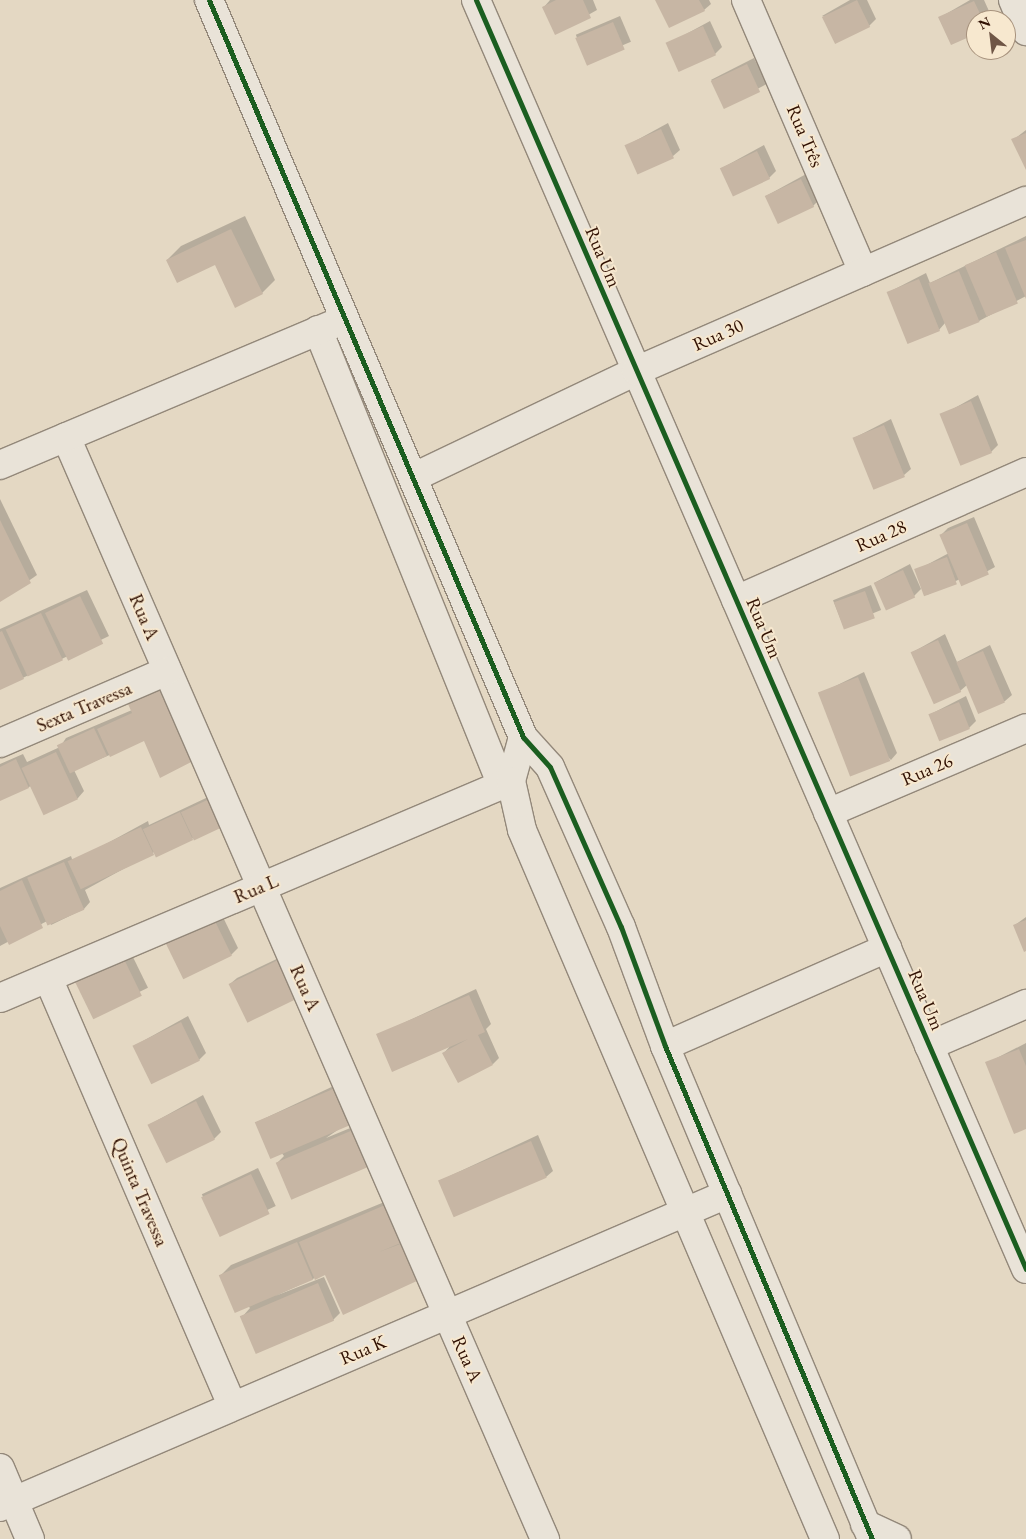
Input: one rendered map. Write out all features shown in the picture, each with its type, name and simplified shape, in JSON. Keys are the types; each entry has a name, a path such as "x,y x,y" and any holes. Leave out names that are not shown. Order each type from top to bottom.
{"street":[{"path":"209,0 347,319 523,737 550,767 621,927 664,1046 868,1532 896,1539"},
{"name":"Rua Um","path":"476,0 1026,1269"},
{"name":"Rua Três","path":"746,0 863,272"},
{"path":"1013,0 1026,31"},
{"name":"Rua 30","path":"414,477 636,371 1026,201"},
{"path":"0,465 347,319"},
{"path":"318,330 506,782 522,830 684,1212 826,1539"},
{"name":"Rua A","path":"66,437 545,1539"},
{"name":"Rua 28","path":"736,600 1026,472"},
{"name":"Sexta Travessa","path":"0,743 167,671"},
{"name":"Rua 26","path":"828,813 1026,728"},
{"path":"506,782 523,737"},
{"name":"Rua L","path":"0,998 506,782"},
{"path":"664,1046 887,948"},
{"name":"Quinta Travessa","path":"48,978 232,1406"},
{"path":"929,1046 1026,1004"},
{"name":"Rua K","path":"7,1504 727,1194"},
{"path":"0,1468 7,1504 30,1539"}],"building":[{"path":"556,0 583,0 591,18 555,35 542,7"},
{"path":"655,0 699,0 705,11 669,28"},
{"path":"857,0 870,27 835,44 822,17"},
{"path":"974,1 978,10 966,10 966,38 951,45 938,17"},
{"path":"613,22 625,50 587,66 575,38"},
{"path":"703,26 716,55 679,72 666,43"},
{"path":"747,64 760,92 724,109 711,81"},
{"path":"661,129 674,158 637,175 624,145"},
{"path":"1026,133 1026,170 1011,139"},
{"path":"757,151 770,179 733,196 720,168"},
{"path":"801,179 814,207 778,224 765,196"},
{"path":"231,229 263,294 235,308 215,265 177,283 166,260"},
{"path":"1026,240 1026,299 1005,248"},
{"path":"996,252 1018,304 987,317 965,265"},
{"path":"959,271 980,322 949,334 928,283"},
{"path":"919,279 940,331 908,344 887,292"},
{"path":"971,401 992,453 960,466 939,414"},
{"path":"884,425 905,477 873,490 852,438"},
{"path":"0,520 31,583 0,602"},
{"path":"967,523 989,575 961,586 939,535"},
{"path":"947,557 957,584 924,596 914,569"},
{"path":"903,570 915,597 886,610 874,583"},
{"path":"865,591 875,618 844,630 834,602"},
{"path":"80,596 103,644 68,661 45,613"},
{"path":"41,613 63,660 28,677 6,629"},
{"path":"2,631 24,679 0,690 0,632"},
{"path":"938,640 961,692 934,704 911,652"},
{"path":"983,651 1005,703 978,714 956,662"},
{"path":"164,677 199,758 160,778 144,741 110,757 97,729 132,713 124,695"},
{"path":"858,677 890,761 850,776 818,692"},
{"path":"959,702 970,729 939,741 928,714"},
{"path":"94,728 107,756 70,773 57,745"},
{"path":"56,752 78,799 44,815 22,768"},
{"path":"16,759 29,788 0,801 0,767"},
{"path":"218,795 231,823 194,840 181,812"},
{"path":"180,812 193,840 156,857 143,829"},
{"path":"141,827 154,855 81,889 68,861"},
{"path":"64,862 84,910 47,925 27,878"},
{"path":"22,880 43,928 9,945 0,926 0,891"},
{"path":"213,917 232,956 183,979 164,941"},
{"path":"1026,920 1026,951 1024,952 1013,925"},
{"path":"123,957 142,996 93,1019 74,981"},
{"path":"278,960 297,999 247,1023 229,984"},
{"path":"469,995 485,1032 478,1035 493,1065 458,1083 442,1053 468,1039 392,1072 376,1034"},
{"path":"181,1022 200,1061 151,1084 132,1046"},
{"path":"1019,1049 1026,1066 1026,1129 1014,1134 985,1062"},
{"path":"333,1089 349,1126 270,1159 255,1122"},
{"path":"196,1101 215,1140 166,1163 147,1125"},
{"path":"353,1130 369,1167 291,1200 276,1163"},
{"path":"531,1141 547,1178 454,1217 438,1180"},
{"path":"251,1174 270,1214 220,1237 201,1197"},
{"path":"392,1202 408,1240 379,1252 403,1243 419,1280 343,1315 325,1275 315,1280 299,1242"},
{"path":"297,1242 313,1280 235,1313 219,1275"},
{"path":"318,1283 334,1321 256,1354 240,1316"}],"cycle path":[{"path":"209,0 523,737 550,767 621,927 665,1046 872,1539"},
{"path":"476,0 1026,1269"}]}
